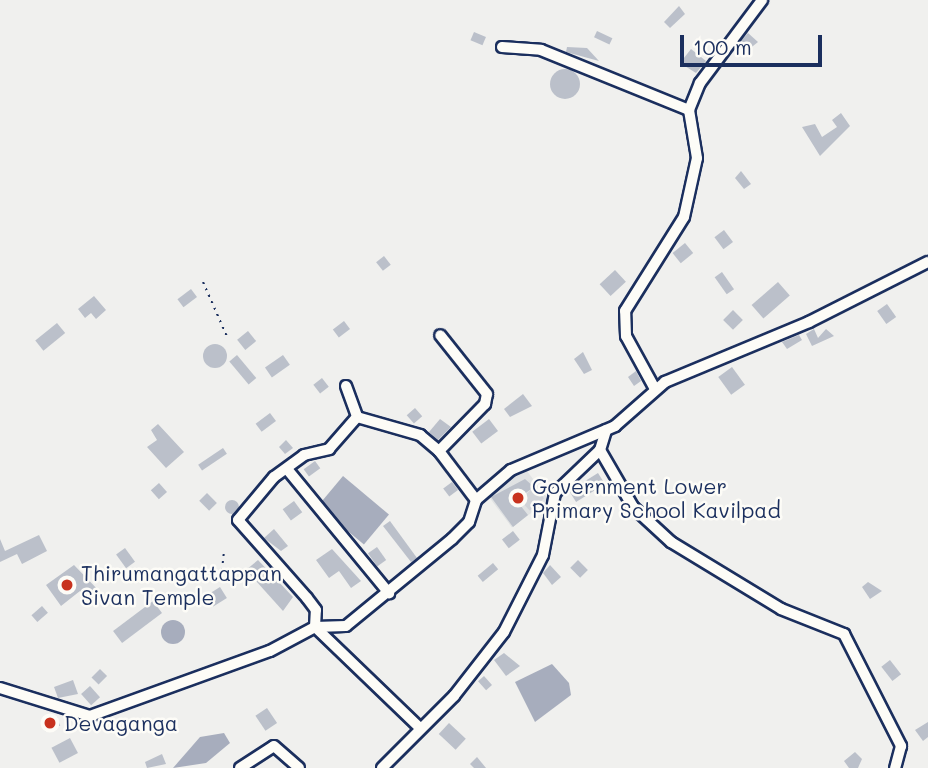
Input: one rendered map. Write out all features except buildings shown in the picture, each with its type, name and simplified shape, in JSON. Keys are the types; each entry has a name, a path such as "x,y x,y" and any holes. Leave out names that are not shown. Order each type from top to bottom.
{"street":[{"path":"656,389 626,335 625,311 684,218 697,158 689,110 706,75 762,0"},
{"path":"502,47 541,50 689,110"},
{"path":"0,688 90,716 270,651 315,627 346,626 469,522 476,500 511,470 606,430 656,389 928,262"},
{"path":"439,451 485,404 487,394 440,335"},
{"path":"346,386 357,416"},
{"path":"357,416 421,435 439,451 476,500"},
{"path":"357,416 329,449 304,455 238,520 307,598 316,611 315,627 420,728"},
{"path":"382,768 504,632 543,555 555,493 600,450 606,430"},
{"path":"600,450 633,507 670,542 781,608 844,634 901,746 895,768"},
{"path":"287,469 388,593"},
{"path":"240,768 274,746 299,768"}],"path":[{"path":"203,282 228,338"},
{"path":"222,570 224,550"}],"shaded area":[{"name":"Government Lower Primary School Kavilpad","path":"524,467 549,500 512,527 487,495"},
{"path":"534,487 544,498 530,511 520,500"}],"water":[{"path":"343,476 389,515 364,544 318,506"},
{"path":"173,620 181,624 185,632 181,640 173,644 165,640 161,632 165,624"},
{"path":"552,664 569,683 571,695 535,722 515,682"},
{"path":"224,733 230,743 206,763 173,768 200,737"}],"place":[{"name":"Government Lower Primary School Kavilpad","path":"518,498"},
{"name":"Thirumangattappan Sivan Temple","path":"67,585"},
{"name":"Devaganga","path":"50,723"}]}
